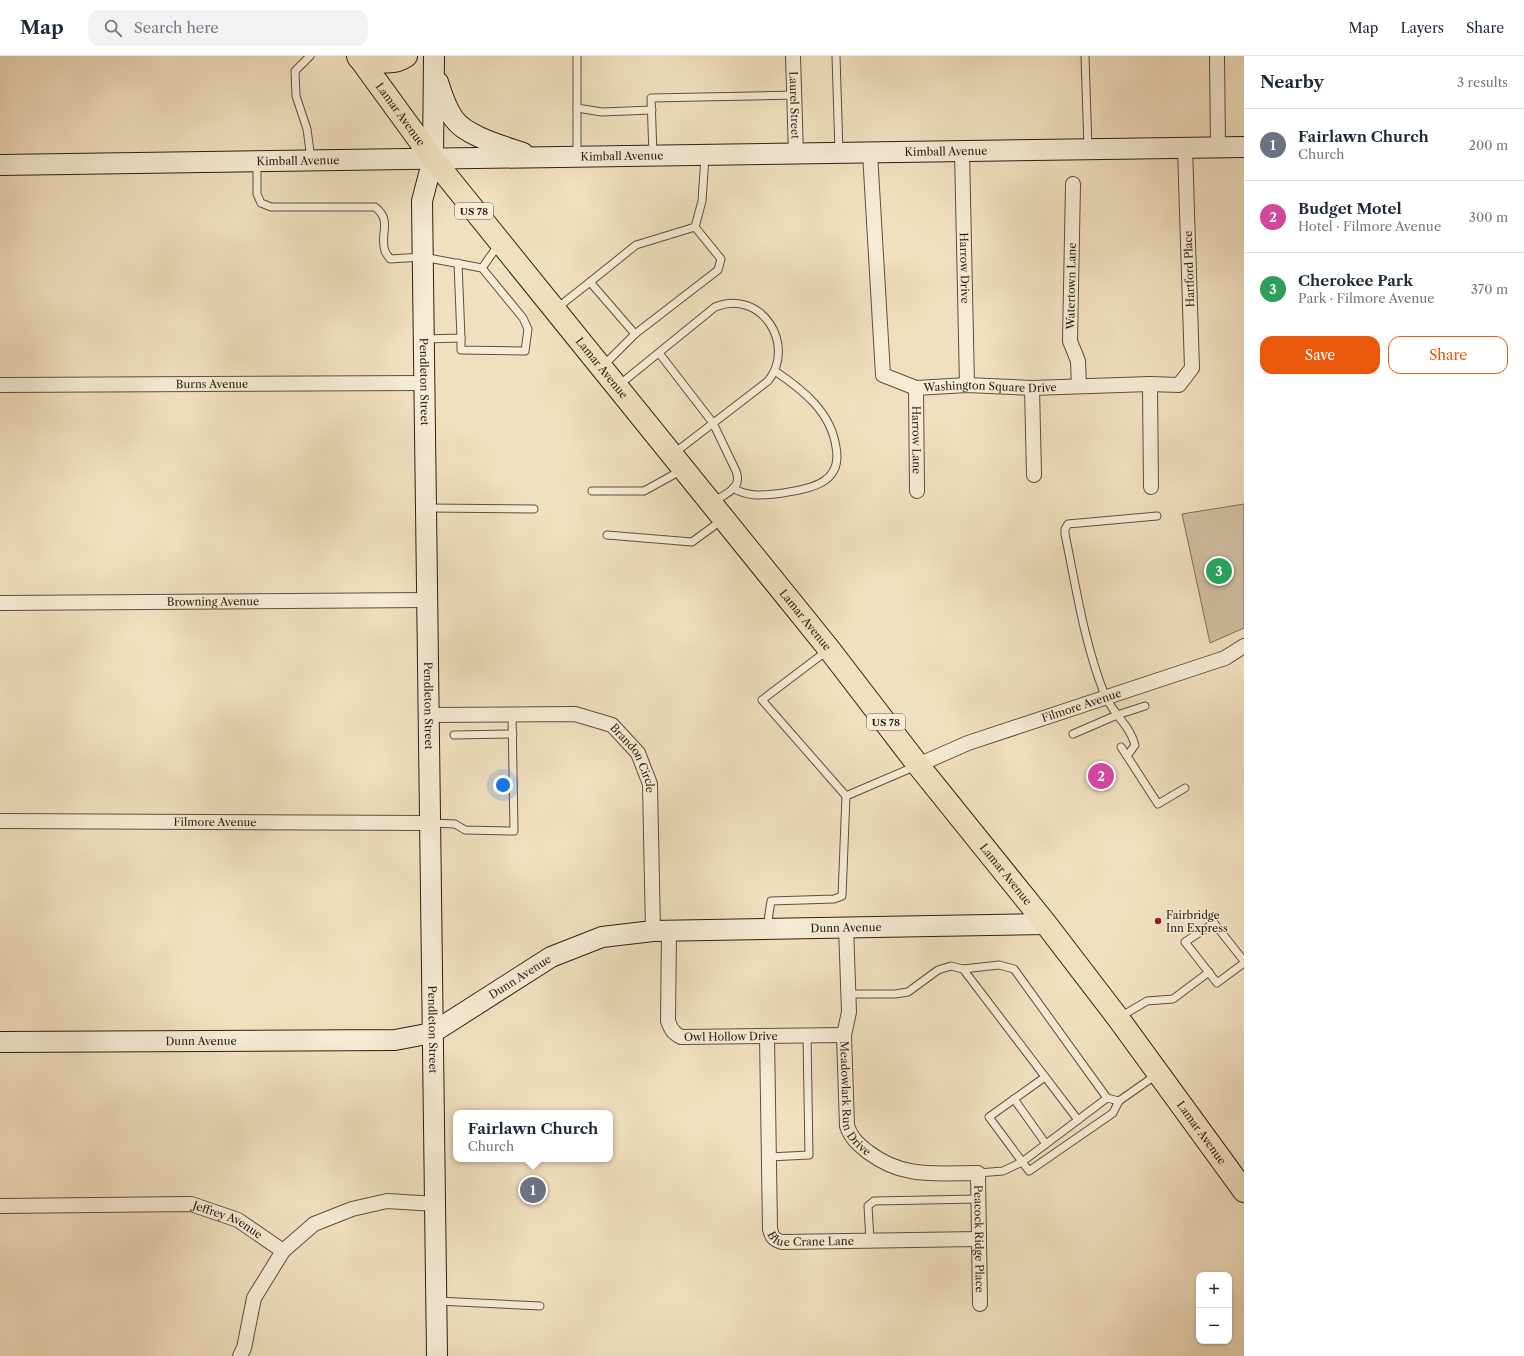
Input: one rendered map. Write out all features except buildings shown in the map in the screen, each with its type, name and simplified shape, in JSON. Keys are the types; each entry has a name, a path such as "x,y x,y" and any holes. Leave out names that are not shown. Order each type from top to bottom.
{"main road":[{"path":"358,57 387,62 400,60 406,56"},
{"name":"Lamar Avenue","path":"358,57 433,159 830,649 918,765 1046,924 1118,1018 1242,1186"},
{"path":"434,62 446,105 454,120 466,130 497,144 536,157"},
{"name":"Pendleton Street","path":"434,62 433,159 422,201 423,383 437,1356"},
{"name":"Kimball Avenue","path":"0,165 1244,147"},
{"name":"Dunn Avenue","path":"0,1042 395,1040 432,1033 551,958 602,937 661,931 1046,924"}],"street":[{"name":"Laurel Street","path":"793,56 796,154"},
{"path":"1217,56 1218,147"},
{"name":"Hartford Place","path":"1179,385 1192,368 1185,148"},
{"name":"Harrow Drive","path":"962,151 967,385"},
{"name":"Washington Square Drive","path":"870,153 883,375 916,388 967,385 1032,388 1150,384 1179,385"},
{"name":"Watertown Lane","path":"1073,184 1070,341 1078,361 1079,386"},
{"name":"Burns Avenue","path":"0,384 423,383"},
{"path":"1150,384 1151,487"},
{"name":"Harrow Lane","path":"916,388 917,492"},
{"path":"1032,388 1034,475"},
{"name":"Browning Avenue","path":"0,603 426,600"},
{"name":"Filmore Avenue","path":"918,765 968,743 1225,658 1244,646"},
{"name":"Brandon Circle","path":"428,715 574,714 612,725 638,753 650,784 661,931"},
{"name":"Filmore Avenue","path":"0,821 430,823"},
{"name":"Meadowlark Run Drive","path":"846,927 849,1012 844,1035 847,1126 850,1135 857,1143 882,1163 907,1172 920,1174 978,1173"},
{"name":"Owl Hollow Drive","path":"661,931 668,1021 675,1034 681,1037 844,1035"},
{"name":"Blue Crane Lane","path":"767,1036 771,1236 782,1242 979,1239"},
{"name":"Peacock Ridge Place","path":"978,1173 980,1304"},
{"path":"240,1356 244,1348 254,1298 283,1251 314,1224 352,1209 387,1201 436,1204"},
{"name":"Jeffrey Avenue","path":"0,1206 191,1204 238,1220 283,1251"}],"lane":[{"path":"310,56 295,71 296,96 307,129 311,161"},
{"path":"577,56 577,157"},
{"path":"836,56 839,153"},
{"path":"1085,56 1088,149"},
{"path":"653,156 652,98 795,95"},
{"path":"577,108 602,112 652,110"},
{"path":"694,226 702,201 706,155"},
{"path":"257,162 257,194 261,203 271,207 374,207 382,212 384,219 385,251 390,259 423,257 458,263 482,268 522,318 528,329 525,351 461,350 458,263"},
{"path":"555,310 636,245 694,226"},
{"path":"601,368 635,334 718,270 721,259 694,226"},
{"path":"482,268 500,243"},
{"path":"590,282 635,334"},
{"path":"592,491 644,491 678,462 712,423 768,381 775,371 779,360 777,339 764,316 757,309 744,304 726,304 715,307 617,387"},
{"path":"423,339 461,338"},
{"path":"607,535 692,542 718,511 738,482 738,476 712,423 659,353"},
{"path":"733,488 743,494 757,495 806,489 825,481 836,469 838,455 836,443 826,417 812,401 775,371"},
{"path":"425,508 534,509"},
{"path":"1127,756 1135,745 1133,736 1105,698 1092,664 1065,529 1068,524 1157,516"},
{"path":"766,929 771,901 834,899 842,896 846,796 762,700 830,649"},
{"path":"1072,734 1106,723 1117,715 1145,706"},
{"path":"430,823 455,824 465,830 514,831 512,714"},
{"path":"454,736 513,734"},
{"path":"1121,747 1158,804 1185,788"},
{"path":"846,796 918,765"},
{"path":"1214,922 1244,962 1217,983 1208,972 1185,942 1214,922"},
{"path":"848,994 895,994 908,992 938,970 950,966 963,969 999,965 1014,969 1108,1098 1119,1101"},
{"path":"963,969 1078,1120"},
{"path":"1118,1018 1146,1001 1173,999 1208,972"},
{"path":"769,1158 809,1155 807,1036"},
{"path":"1045,1077 989,1117 1030,1171 1114,1113 1119,1101 1158,1072"},
{"path":"978,1173 1003,1171 1022,1162 1108,1098"},
{"path":"1014,1099 1046,1144"},
{"path":"870,1241 868,1206 874,1201 978,1200"},
{"path":"436,1301 540,1306"}],"shaded area":[{"path":"1244,504 1244,628 1210,643 1182,514"}],"place":[{"name":"Cherokee Park","path":"1219,571"},
{"name":"Budget Motel","path":"1101,776"},
{"name":"Fairbridge Inn Express","path":"1158,921"},
{"name":"Fairlawn Church","path":"533,1190"}]}
